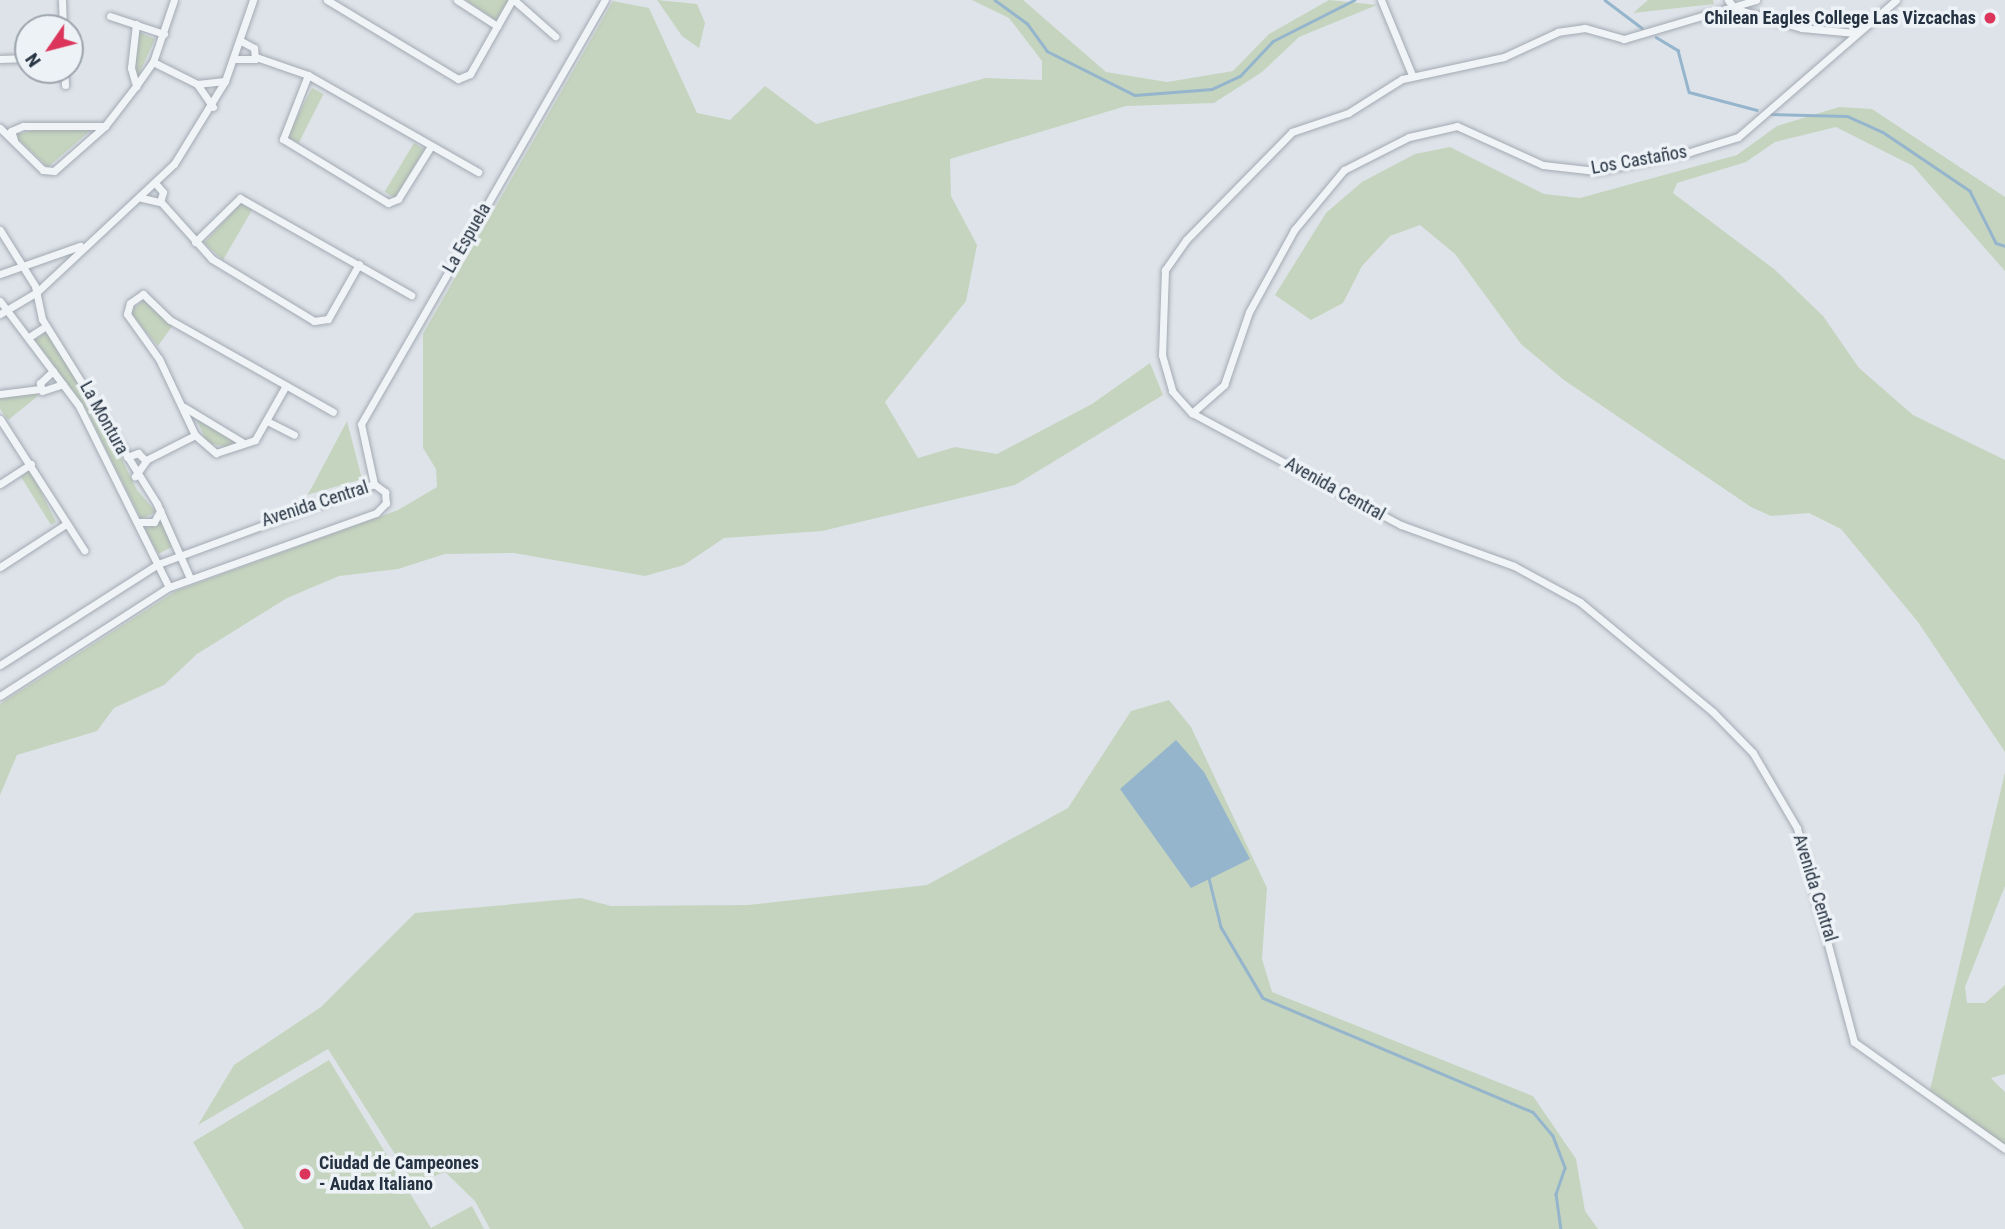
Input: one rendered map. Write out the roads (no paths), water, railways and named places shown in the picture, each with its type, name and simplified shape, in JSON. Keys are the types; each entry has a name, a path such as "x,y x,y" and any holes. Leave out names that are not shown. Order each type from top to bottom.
{"street":[{"path":"0,128 52,172 105,126 136,86 153,62 174,0"},
{"path":"4,312 37,292 87,243 156,184 212,107 226,81 242,41 253,0"},
{"path":"327,0 458,79 470,74 513,0 555,36"},
{"path":"457,0 497,26"},
{"name":"La Espuela","path":"374,484 360,424 605,0"},
{"path":"1381,0 1412,75"},
{"path":"1718,0 1720,11"},
{"path":"1728,0 1735,9 1802,28 1854,33"},
{"name":"Avenida Central","path":"1756,0 1735,9 1625,39 1573,28 1504,57 1412,75 1281,141 1165,270 1162,355 1172,391 1192,413 1401,525 1514,566 1580,602 1713,712 1753,752 1797,828 1854,1042 2005,1149"},
{"name":"Los Castaños","path":"1192,413 1224,385 1249,312 1294,230 1344,170 1409,137 1457,126 1543,165 1596,171 1690,152 1738,137 1854,33 1896,0"},
{"path":"110,16 164,34"},
{"path":"136,24 131,68 136,86"},
{"path":"242,41 254,48 256,57"},
{"path":"235,60 246,64 256,57"},
{"path":"256,57 308,75 478,172"},
{"path":"153,62 197,84 212,107"},
{"path":"308,75 283,139 388,203 398,199 431,146"},
{"path":"197,84 226,81"},
{"path":"15,142 11,131 23,126 105,126"},
{"path":"156,184 160,201 195,242 229,270 322,323 359,264"},
{"path":"142,198 150,204 160,201"},
{"path":"195,242 240,198 411,295"},
{"name":"La Montura","path":"0,230 37,292 46,326 94,393 135,476 160,511 190,578"},
{"path":"0,274 87,243"},
{"path":"285,387 269,422 255,440 242,442 216,453 195,435 184,407 127,314 130,303 143,294 170,320 333,412"},
{"name":"La Montura","path":"0,301 4,312 29,337 63,384 138,522 169,587"},
{"path":"29,337 46,326"},
{"path":"40,388 53,371"},
{"path":"0,394 40,388 47,392 63,384"},
{"path":"184,407 242,442"},
{"path":"0,419 84,550"},
{"path":"269,422 294,435"},
{"path":"146,460 195,435"},
{"path":"127,457 138,453 146,460 147,467 135,476"},
{"path":"0,484 30,464"},
{"name":"Avenida Central","path":"0,665 158,564 180,554 374,484 386,496 380,512 169,587 0,696"},
{"path":"138,522 154,522 160,511"},
{"path":"0,567 66,524"}],"water":[{"path":"1176,740 1204,772 1250,859 1191,888 1120,789"}],"waterway":[{"path":"995,0 1027,23 1047,51 1135,95 1212,89 1240,76 1273,41 1354,0"},
{"path":"1605,0 1642,28"},
{"path":"1656,37 1678,50 1689,92 1757,110"},
{"path":"1771,114 1847,116 1883,132 1970,191 1996,243 2005,246"},
{"path":"1209,878 1221,927 1263,998 1533,1112 1553,1136 1565,1168 1556,1194 1561,1229"}],"place":[{"name":"Chilean Eagles College Las Vizcachas","path":"1990,18"},
{"name":"Ciudad de Campeones - Audax Italiano","path":"305,1174"}]}
